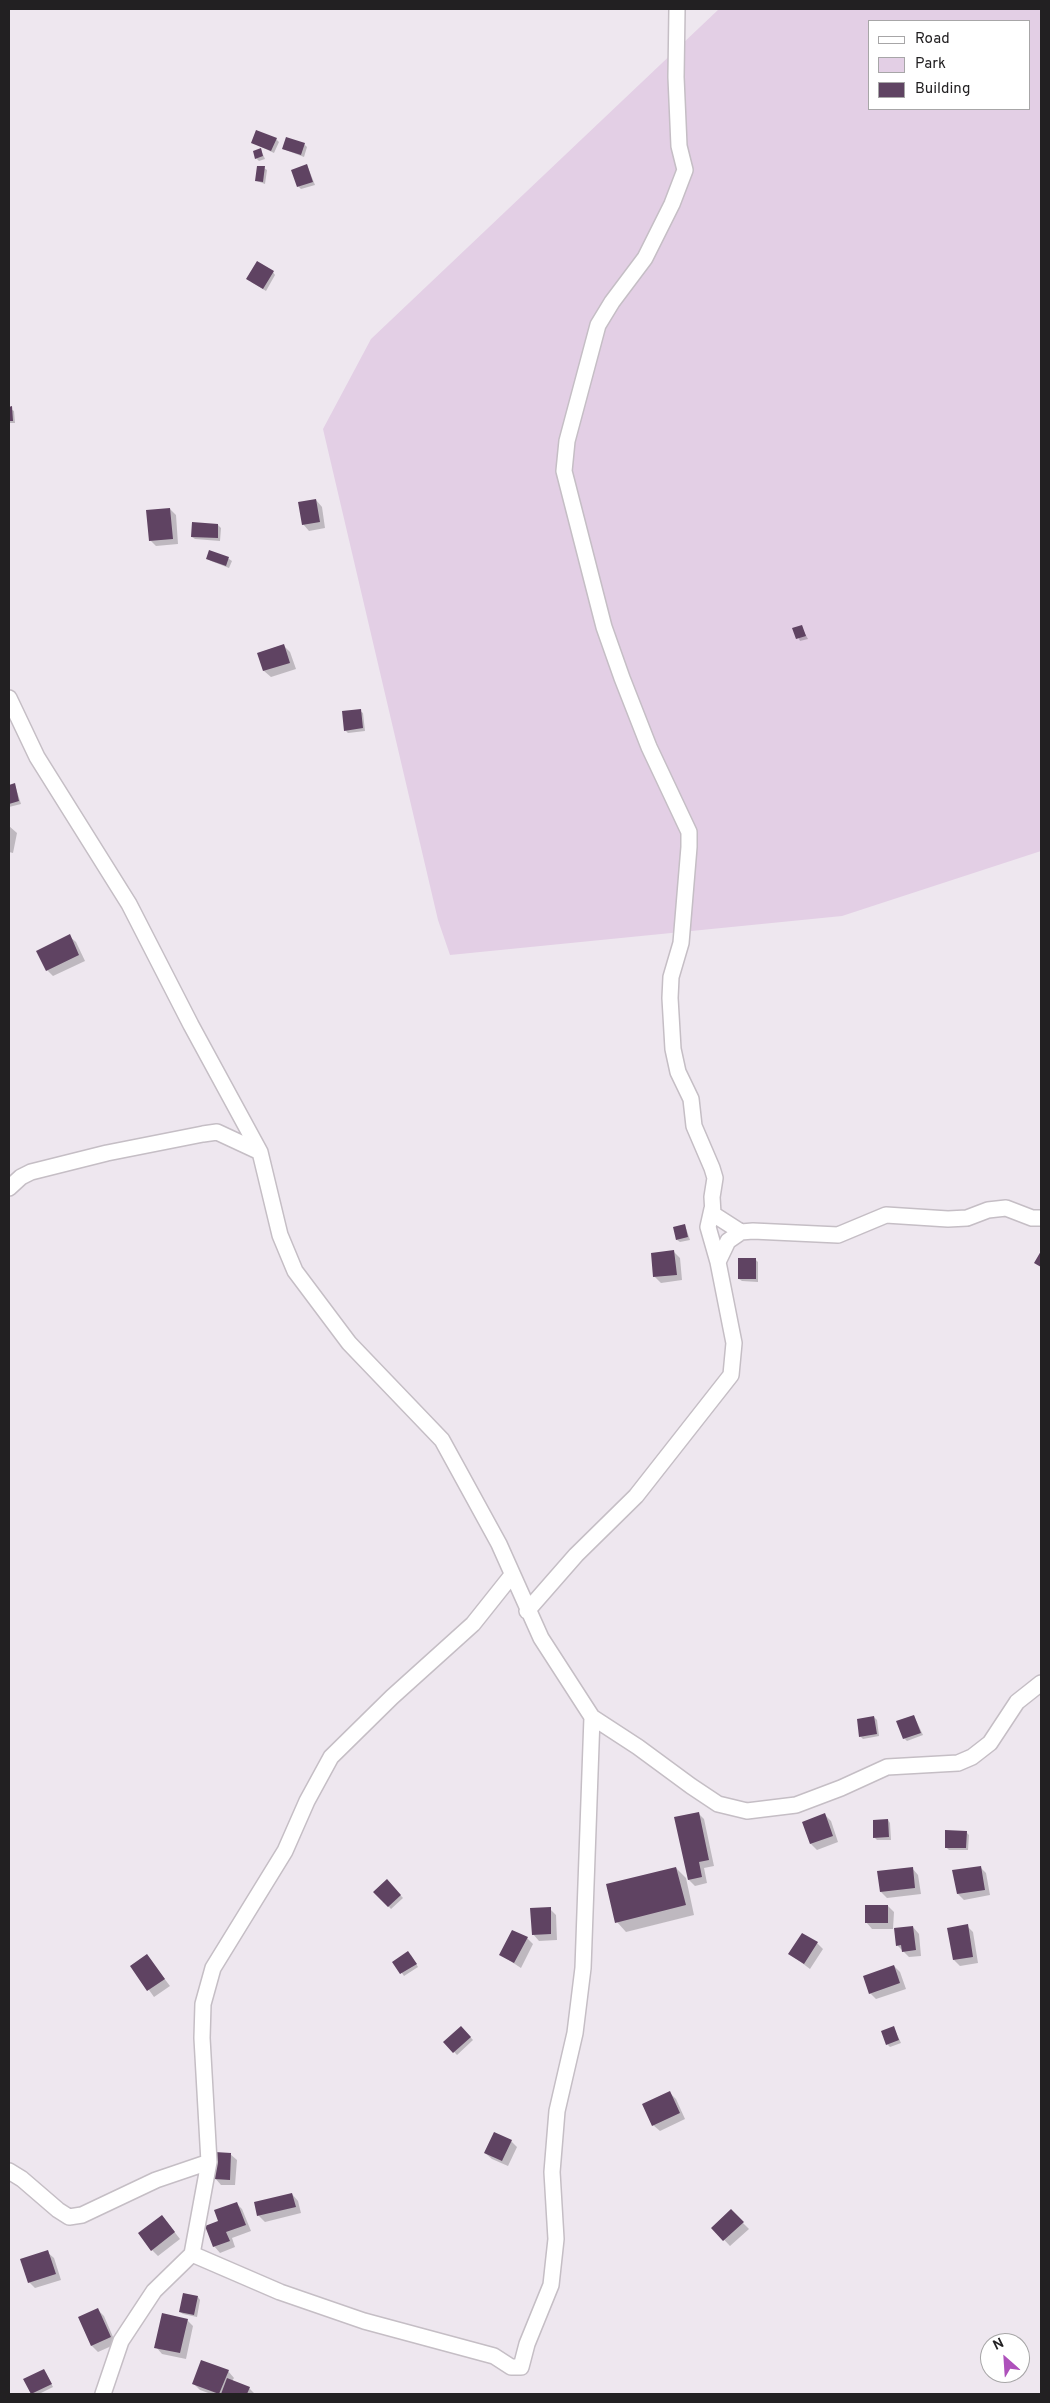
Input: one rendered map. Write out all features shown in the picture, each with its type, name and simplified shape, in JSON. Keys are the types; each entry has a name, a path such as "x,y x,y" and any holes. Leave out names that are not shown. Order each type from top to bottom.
{"street":[{"path":"527,1611 576,1555 636,1496 731,1375 734,1343 718,1262 708,1227 712,1209 714,1178 712,1168 694,1126 691,1099 678,1072 672,1048 670,998 672,977 681,943 689,832 649,747 622,678 604,626 564,471 567,441 598,326 612,302 645,258 672,204 685,170 679,146 676,76 678,9"},
{"path":"9,698 36,757 129,904 186,1016 260,1152 280,1235 295,1271 349,1343 442,1440 474,1497 541,1638 592,1717 718,1804 747,1811 796,1805 841,1788 870,1773 887,1767 909,1764 939,1765 965,1760 990,1743 1017,1702 1041,1683"},
{"path":"9,1188 22,1176 31,1172 203,1134 217,1132 260,1152"},
{"path":"712,1209 718,1219 741,1232 838,1235 886,1215 948,1219 967,1218 988,1210 1006,1208 1032,1218 1041,1218"},
{"path":"718,1262 728,1241 741,1232"},
{"path":"103,2394 122,2341 154,2291 192,2254 210,2162 202,2038 203,2004 213,1968 285,1851 307,1801 331,1757 392,1697 473,1624 512,1575"},
{"path":"192,2254 280,2292 355,2318 494,2356 511,2367 521,2366 551,2285 556,2239 552,2172 557,2111 575,2033 583,1968 592,1717"},
{"path":"9,2170 58,2210 69,2216 82,2215 156,2180 210,2162"}],"green space":[{"path":"719,9 1041,9 1041,851 842,916 450,955 438,920 323,429 371,339"}],"building":[{"path":"256,130 277,138 271,151 251,143"},
{"path":"286,137 305,143 301,155 282,149"},
{"path":"261,148 263,156 255,159 253,151"},
{"path":"307,164 313,182 297,187 291,170"},
{"path":"257,166 265,166 263,182 255,181"},
{"path":"257,261 274,271 263,289 246,279"},
{"path":"12,406 13,421 9,421 9,407"},
{"path":"316,499 320,522 302,525 298,502"},
{"path":"170,508 173,539 149,541 146,510"},
{"path":"192,522 218,524 218,538 191,537"},
{"path":"209,550 229,557 226,566 206,559"},
{"path":"802,625 806,636 796,639 792,628"},
{"path":"284,644 290,663 263,671 257,653"},
{"path":"361,709 363,728 344,731 342,711"},
{"path":"15,783 19,801 9,804 9,785"},
{"path":"70,934 79,955 46,971 36,951"},
{"path":"685,1224 688,1237 676,1240 673,1227"},
{"path":"674,1250 677,1275 653,1277 651,1253"},
{"path":"1041,1251 1041,1267 1034,1263"},
{"path":"738,1258 756,1258 756,1279 738,1279"},
{"path":"914,1715 921,1733 903,1739 896,1721"},
{"path":"874,1716 877,1734 859,1737 857,1719"},
{"path":"699,1812 709,1860 699,1862 702,1877 688,1880 674,1817"},
{"path":"825,1813 833,1836 810,1844 802,1822"},
{"path":"888,1819 889,1837 873,1838 873,1820"},
{"path":"945,1830 967,1831 966,1848 945,1848"},
{"path":"981,1866 985,1890 957,1894 952,1870"},
{"path":"676,1867 686,1905 615,1923 606,1884"},
{"path":"913,1867 915,1888 880,1892 877,1871"},
{"path":"387,1879 401,1895 388,1907 373,1892"},
{"path":"865,1905 888,1905 888,1923 865,1923"},
{"path":"551,1907 551,1934 532,1935 530,1908"},
{"path":"968,1924 973,1957 953,1960 947,1928"},
{"path":"913,1926 916,1950 902,1952 901,1945 896,1946 894,1928"},
{"path":"512,1930 528,1937 514,1963 499,1955"},
{"path":"802,1933 818,1942 804,1964 788,1954"},
{"path":"408,1951 417,1964 400,1974 392,1962"},
{"path":"147,1954 165,1979 147,1991 130,1966"},
{"path":"894,1965 900,1983 869,1994 863,1976"},
{"path":"461,2026 471,2037 453,2053 443,2042"},
{"path":"894,2026 899,2040 886,2045 881,2031"},
{"path":"670,2091 680,2113 652,2126 642,2104"},
{"path":"494,2132 512,2140 502,2161 484,2153"},
{"path":"215,2152 231,2153 230,2180 214,2179"},
{"path":"292,2193 296,2207 257,2216 254,2202"},
{"path":"237,2202 246,2225 226,2232 230,2241 213,2247 205,2226 218,2221 214,2210"},
{"path":"731,2209 744,2222 723,2241 711,2228"},
{"path":"162,2215 175,2232 151,2251 138,2233"},
{"path":"48,2250 56,2274 28,2283 20,2259"},
{"path":"183,2293 198,2296 194,2315 179,2312"},
{"path":"98,2308 111,2337 91,2346 78,2317"},
{"path":"162,2313 188,2319 180,2353 154,2348"},
{"path":"201,2360 229,2370 219,2394 192,2384"},
{"path":"44,2369 52,2384 31,2394 23,2379"},
{"path":"227,2378 250,2387 247,2394 221,2394"}]}
